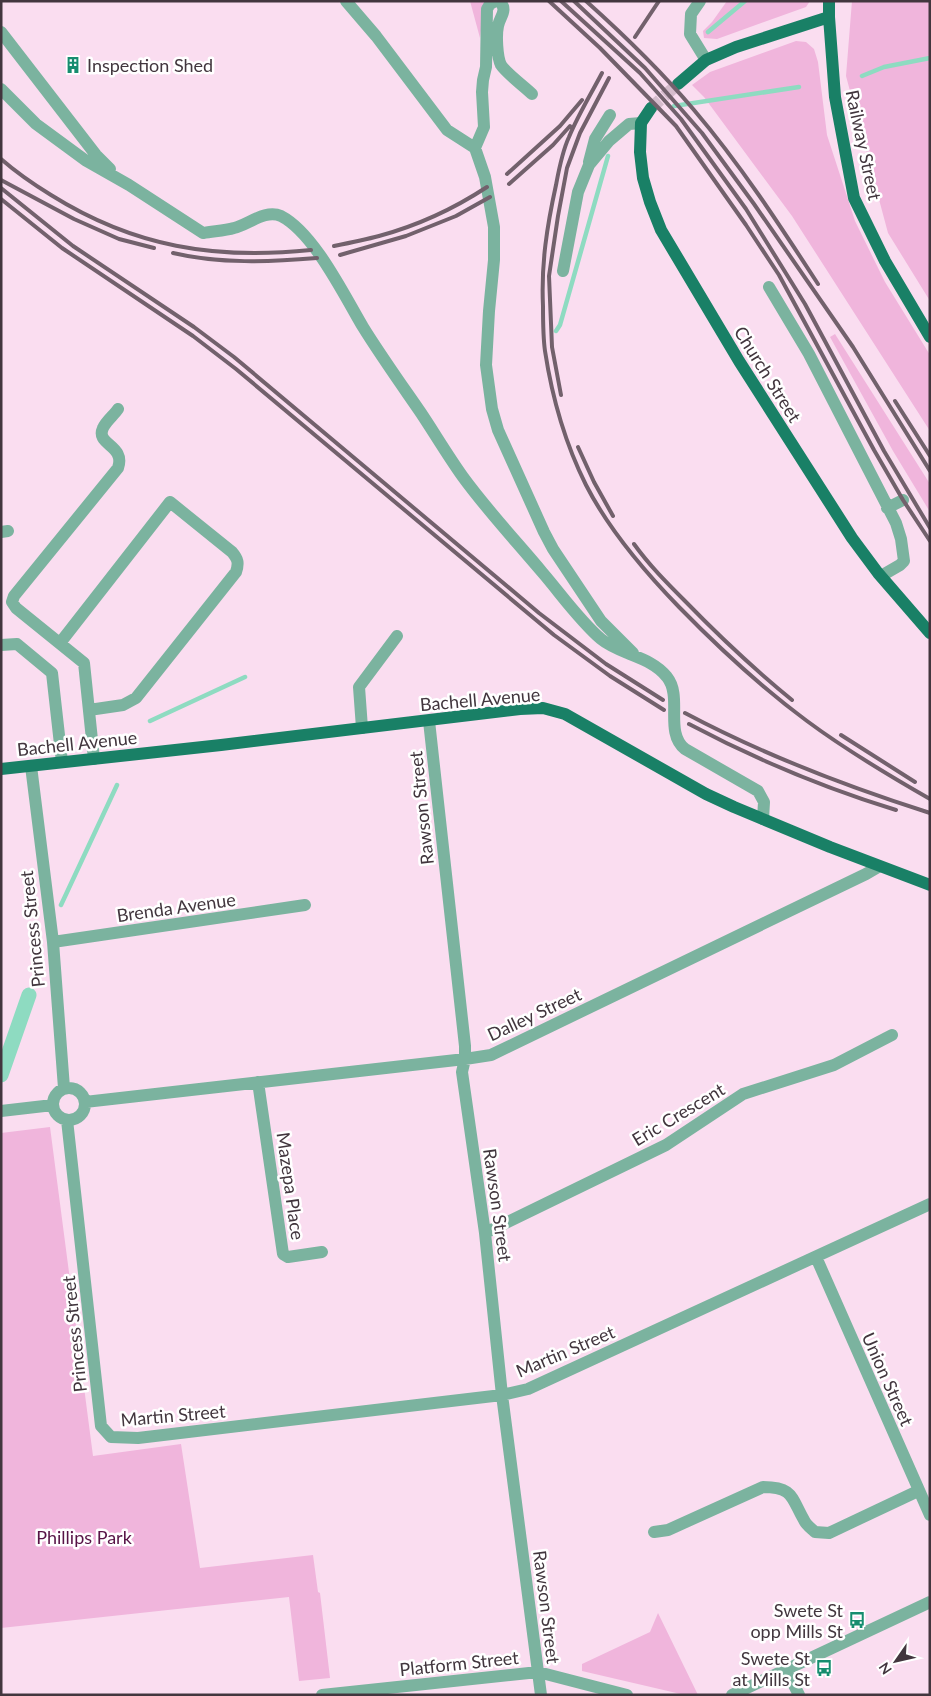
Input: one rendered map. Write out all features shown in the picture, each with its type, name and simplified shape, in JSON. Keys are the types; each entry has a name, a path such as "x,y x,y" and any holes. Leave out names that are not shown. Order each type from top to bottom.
{"main road":[{"name":"Railway Street","path":"829,1 828,17 834,97 854,198 884,262 930,338"},
{"path":"678,84 706,60 736,47 828,17"},
{"name":"Church Street","path":"651,108 642,123 640,152 643,178 650,202 662,230 739,361 852,538 881,576 930,633"},
{"name":"Bachell Avenue","path":"1,769 532,708 565,714 706,794 878,866 928,884"}],"street":[{"path":"346,1 376,36 447,130 475,148 485,177 494,227 494,260 486,365 492,410 498,430 544,532 553,549 601,621 635,655 663,673 671,684 678,741 685,749 758,791 764,802 763,819"},
{"path":"475,148 484,127 482,92 486,67 487,9 495,1"},
{"path":"500,1 504,7 504,12 498,26 498,56 501,65 532,94"},
{"path":"700,1 691,14 690,34 706,60"},
{"path":"1,32 96,155 126,184"},
{"path":"1,89 36,124 85,160 203,233 234,228 274,214 293,225 327,266 367,333 464,478 589,627 612,647 635,655"},
{"path":"563,271 578,192 589,165 595,139 610,114"},
{"path":"589,165 609,141 629,124 642,123"},
{"path":"770,287 809,354 896,523 901,539 904,561 881,576"},
{"path":"94,759 84,663 16,608 12,602 14,596 118,468 120,461 118,453 104,440 102,434 103,428 118,409"},
{"path":"887,508 903,500"},
{"path":"60,643 170,502 237,558 239,564 236,572 136,698 124,705 89,710"},
{"path":"362,728 359,687 398,636"},
{"path":"1,645 17,644 52,673 62,762"},
{"name":"Rawson Street","path":"429,720 465,1046 462,1072 485,1233 502,1395 540,1695"},
{"name":"Princess Street","path":"31,766 53,942 64,1088"},
{"name":"Dalley Street","path":"85,1102 491,1055 866,874 878,866"},
{"name":"Brenda Avenue","path":"53,942 305,905"},
{"name":"Eric Crescent","path":"485,1233 666,1146 743,1094 834,1065 892,1035"},
{"name":"Mazepa Place","path":"258,1082 283,1254 288,1257 322,1252"},
{"path":"64,1088 78,1090 84,1097 85,1107 80,1115 72,1120 67,1120 58,1115 53,1105 56,1095 64,1088"},
{"path":"1,1111 53,1105"},
{"name":"Princess Street","path":"67,1120 101,1426"},
{"name":"Martin Street","path":"101,1426 111,1437 138,1438 502,1395 528,1389 930,1204"},
{"name":"Union Street","path":"816,1257 930,1515"},
{"path":"654,1532 668,1530 763,1487 778,1487 792,1496 804,1522 815,1532 829,1532 918,1491"},
{"path":"732,1695 930,1602"},
{"path":"786,1668 799,1695"},
{"name":"Platform Street","path":"322,1695 538,1672 627,1695"}],"green space":[{"path":"470,1 485,1 480,38"},
{"path":"727,1 810,1 806,7 717,39 704,38 703,31"},
{"path":"852,1 930,1 930,301 888,233 846,76"},
{"path":"796,41 806,42 814,49 818,62 827,135 855,221 885,282 930,355 930,431 792,216 704,97 692,85 710,72"},
{"path":"835,334 930,484 930,512 893,451 830,337"},
{"name":"Phillips Park","path":"50,1127 93,1456 181,1444 200,1568 313,1555 318,1592 320,1593 330,1678 299,1681 289,1597 1,1628 1,1133"},
{"path":"658,1613 698,1695 685,1695 582,1671 582,1664 650,1632"}],"waterway":[{"path":"708,32 745,1"},
{"path":"862,76 884,67 930,58"},
{"path":"674,106 799,87"},
{"path":"556,331 560,325 608,156"},
{"path":"150,721 245,677"},
{"path":"61,905 117,785"},
{"path":"1,1075 29,995"}],"tunnel":[{"path":"651,108 678,84"}],"railway":[{"path":"549,1 600,48 676,126 746,225 779,275 874,450 903,500 930,541"},
{"path":"561,1 640,73 681,119 746,209 805,304 884,451 930,528"},
{"path":"574,1 645,68 702,133 754,204 853,347 930,471"},
{"path":"586,1 655,67 711,131 759,195 818,284"},
{"path":"635,37 659,1"},
{"path":"602,73 576,121 563,155 547,230 543,275 543,335 548,368 560,420 578,469 605,518 640,564 725,652 773,695 822,732 867,762 930,799"},
{"path":"561,395 552,347 549,276 558,216 567,168 580,133 609,78"},
{"path":"507,174 560,126 582,100"},
{"path":"509,184 553,145 570,126"},
{"path":"1,159 38,187 82,213 144,238 208,251 276,253 311,250"},
{"path":"1,180 74,219 119,239 154,248"},
{"path":"334,246 379,236 421,222 449,209 487,187"},
{"path":"1,188 73,246 194,327 234,357 539,613 606,664 663,700"},
{"path":"340,255 406,236 456,216 490,197"},
{"path":"1,199 62,248 193,336 236,369 554,635 610,676 664,710"},
{"path":"173,253 191,257 245,261 317,258"},
{"path":"895,401 930,456"},
{"path":"578,447 594,482 613,516"},
{"path":"634,544 658,574 711,627 792,700"},
{"path":"685,713 745,743 805,769 930,813"},
{"path":"689,724 790,772 896,810"},
{"path":"841,735 915,782"}],"place":[{"name":"Inspection Shed","path":"73,65"},
{"name":"Swete St opp Mills St","path":"857,1620"},
{"name":"Swete St at Mills St","path":"824,1668"}]}
